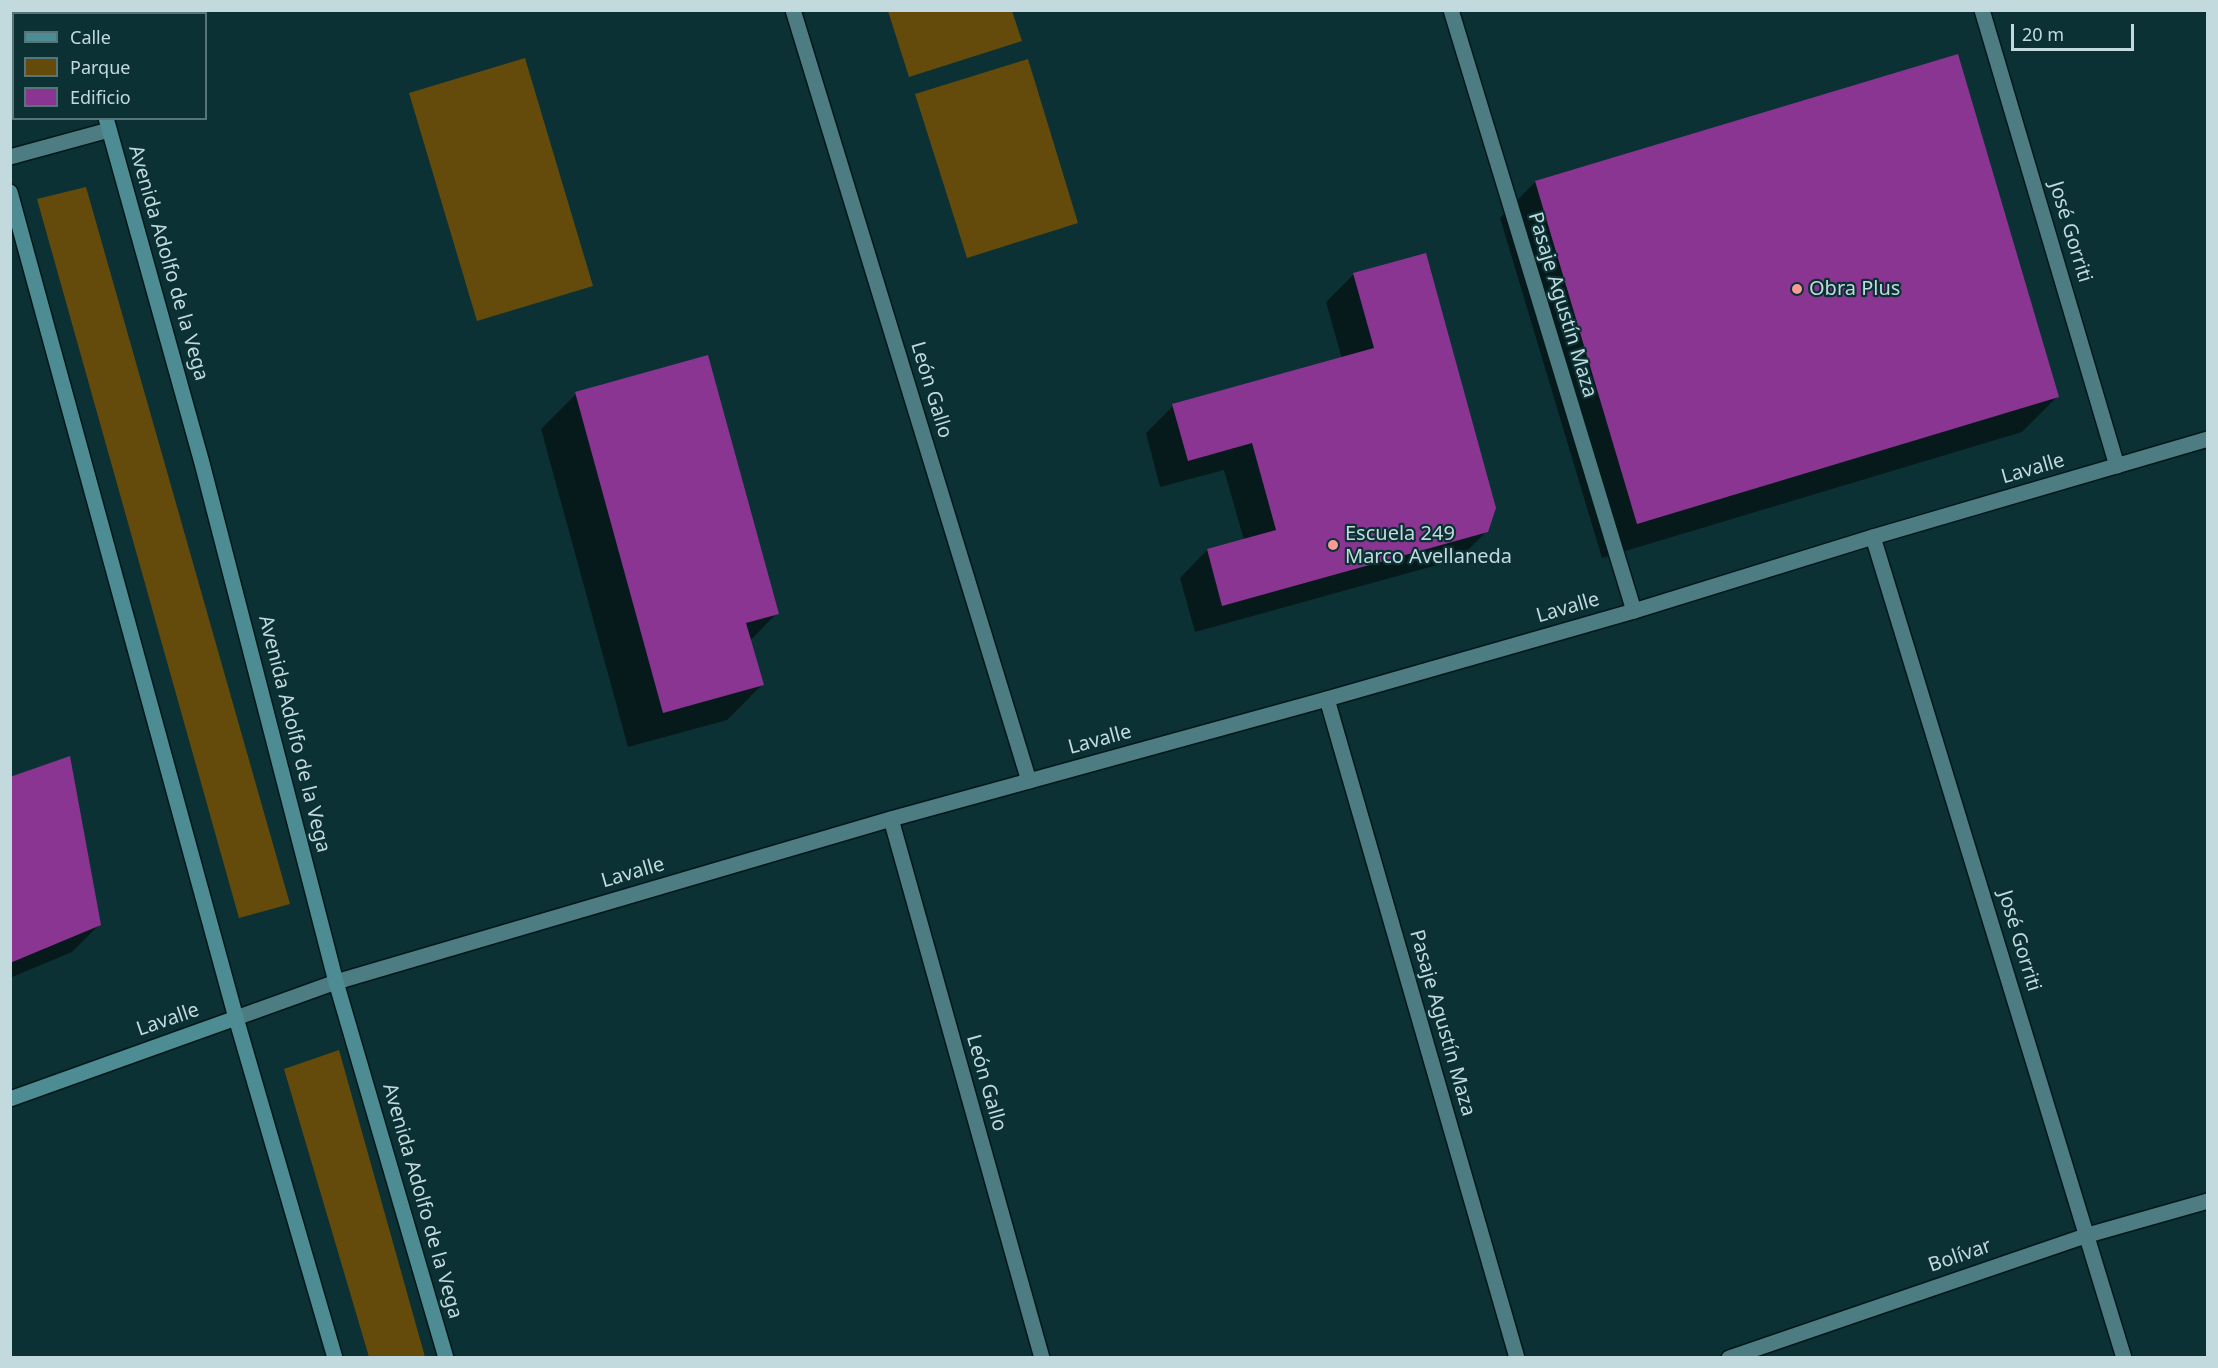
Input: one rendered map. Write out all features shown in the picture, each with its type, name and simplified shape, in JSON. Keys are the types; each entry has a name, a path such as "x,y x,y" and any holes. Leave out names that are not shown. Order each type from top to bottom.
{"main road":[{"name":"Avenida Adolfo de la Vega","path":"107,124 202,463 336,982 446,1358"},
{"path":"10,192 236,1018 335,1358"},
{"name":"Lavalle","path":"10,1099 236,1018"}],"street":[{"name":"León Gallo","path":"793,10 1029,781"},
{"name":"Pasaje Agustín Maza","path":"1450,10 1634,611"},
{"name":"José Gorriti","path":"1982,10 2117,466"},
{"path":"10,157 107,124"},
{"name":"Lavalle","path":"236,1018 336,982 891,819 1327,699 1634,611 1874,537 2208,439"},
{"name":"José Gorriti","path":"1874,537 2124,1358"},
{"name":"Pasaje Agustín Maza","path":"1327,699 1517,1358"},
{"name":"León Gallo","path":"891,819 1042,1358"},
{"name":"Bolívar","path":"1729,1358 2088,1235 2208,1201"}],"green space":[{"path":"10,11 39,11 12,12 12,87 10,80"},
{"path":"888,11 1012,11 1022,41 909,77"},
{"path":"525,58 593,286 477,321 409,93"},
{"path":"1028,59 1078,223 967,258 915,94"},
{"path":"86,187 290,904 239,918 37,199"},
{"path":"339,1050 425,1357 369,1357 284,1069"}],"building":[{"name":"Obra Plus","path":"1958,54 2059,397 1637,524 1535,181"},
{"path":"1426,253 1496,508 1488,532 1222,606 1207,549 1276,530 1252,443 1188,461 1172,404 1374,348 1353,273"},
{"path":"708,355 779,614 746,623 764,685 663,713 575,392"},
{"path":"70,756 101,925 10,963 10,777"}],"place":[{"name":"Obra Plus","path":"1797,289"},
{"name":"Escuela 249 Marco Avellaneda","path":"1333,545"}]}
